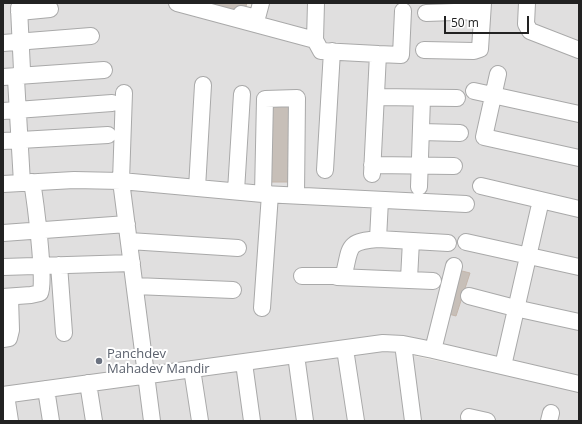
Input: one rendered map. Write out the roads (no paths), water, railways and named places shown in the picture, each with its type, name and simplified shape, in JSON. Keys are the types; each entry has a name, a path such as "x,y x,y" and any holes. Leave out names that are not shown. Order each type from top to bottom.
{"street":[{"path":"177,3 315,40"},
{"path":"202,3 257,18 261,3"},
{"path":"316,3 315,40 322,51 401,55 403,11"},
{"path":"527,3 526,24 530,31 579,50"},
{"path":"424,50 474,51 480,48 482,7 426,13"},
{"path":"10,76 22,70 19,10 50,9"},
{"path":"3,43 91,36"},
{"path":"325,170 332,51"},
{"path":"378,54 372,169 420,166 454,166"},
{"path":"10,76 104,70"},
{"path":"498,74 484,137 579,158"},
{"path":"3,339 8,338 11,330 7,297 31,295 40,293 42,290 38,231 19,140 10,111 16,79 10,76"},
{"path":"197,188 203,85"},
{"path":"474,91 579,114"},
{"path":"236,191 242,94"},
{"path":"376,97 457,98"},
{"path":"10,111 118,98 121,181 152,421"},
{"path":"262,308 266,194 265,99 297,98 296,195"},
{"path":"419,187 422,98"},
{"path":"421,132 460,133"},
{"path":"3,141 108,135"},
{"path":"3,184 74,180 121,181 266,194 466,204"},
{"path":"481,186 579,209"},
{"path":"378,239 380,200"},
{"path":"503,366 515,308 541,200"},
{"path":"3,233 126,224"},
{"path":"338,277 344,274 350,248 355,243 363,240 378,239 448,243"},
{"path":"129,241 238,248"},
{"path":"409,279 411,241"},
{"path":"466,242 579,268"},
{"path":"3,267 132,263"},
{"path":"59,265 64,333"},
{"path":"433,350 454,266"},
{"path":"302,276 433,281"},
{"path":"135,286 233,290"},
{"path":"469,296 579,322"},
{"path":"10,421 4,395 383,343 403,344 433,350 579,384"},
{"path":"403,344 413,421"},
{"path":"345,348 356,421"},
{"path":"296,356 305,421"},
{"path":"244,363 252,421"},
{"path":"192,369 200,421"},
{"path":"88,383 94,421"},
{"path":"46,389 51,421"},
{"path":"468,417 487,421"}],"place":[{"name":"Panchdev Mahadev Mandir","path":"99,361"}]}
